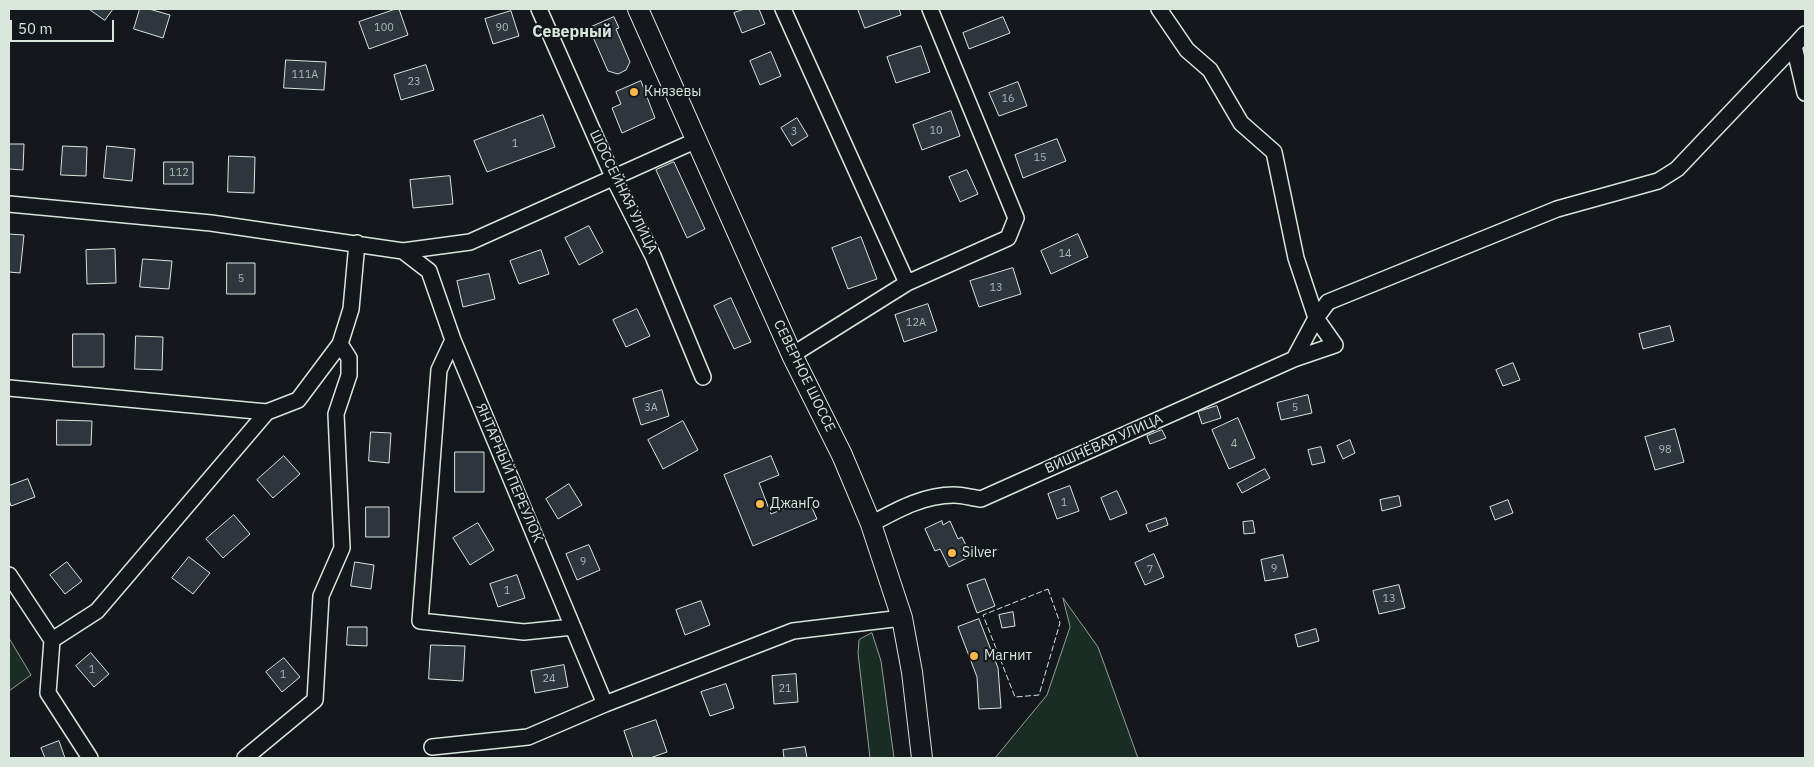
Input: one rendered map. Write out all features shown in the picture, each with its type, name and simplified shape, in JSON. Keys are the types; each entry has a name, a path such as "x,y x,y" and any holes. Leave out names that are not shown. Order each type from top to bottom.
{"main road":[{"name":"СЕВЕРНОЕ ШОССЕ","path":"638,9 792,354 842,455 871,524 902,618 912,672 922,758"}],"street":[{"name":"ШОССЕЙНАЯ УЛИЦА","path":"538,9 614,179 653,256 704,377"},
{"path":"782,9 907,283"},
{"path":"792,354 907,283 1008,238 1016,218 930,9"},
{"path":"1159,9 1187,50 1210,70 1241,123 1274,152 1296,258 1316,318"},
{"path":"1294,359 1316,318 1328,302 1557,209 1658,181 1677,169 1805,34"},
{"path":"1794,46 1805,93"},
{"path":"9,204 211,223 403,251 470,242 614,179 697,140"},
{"path":"9,388 267,412 298,400 340,344 351,309 357,243"},
{"name":"ЯНТАРНЫЙ ПЕРЕУЛОК","path":"403,251 429,271 454,340 605,704"},
{"name":"ВИШНЁВАЯ УЛИЦА","path":"871,524 929,497 955,495 980,499 1294,359 1334,345 1316,318"},
{"path":"454,340 439,370 420,621 524,632 573,626"},
{"path":"245,758 315,700 321,596 342,548 336,414 349,375 349,358 340,344"},
{"path":"52,640 97,611 267,412"},
{"path":"9,575 52,640 48,693 90,758"},
{"path":"432,747 528,737 605,704 793,631 902,618"}],"green space":[{"path":"1063,598 1098,647 1138,758 995,758 1047,695 1070,627"},
{"path":"872,633 881,661 894,758 870,758 858,653 859,640"},
{"path":"9,638 31,675 9,691"}],"building":[{"path":"89,9 113,9 105,20"},
{"path":"140,9 149,9 170,15 163,38 134,29"},
{"path":"399,9 408,35 369,49 359,22"},
{"path":"745,9 759,9 765,24 742,33 734,13"},
{"path":"858,9 899,9 901,15 865,28"},
{"path":"511,11 519,36 493,44 485,19"},
{"path":"614,17 619,28 616,29 630,62 626,70 618,74 608,71 589,28"},
{"path":"1003,17 1010,33 969,49 963,33"},
{"path":"921,46 930,72 896,83 887,57"},
{"path":"771,52 781,76 760,85 750,61"},
{"path":"286,60 326,62 324,90 284,88"},
{"path":"426,65 434,90 401,100 394,75"},
{"path":"641,81 655,118 622,133 612,108 621,104 616,92"},
{"path":"1018,82 1027,106 999,116 989,93"},
{"path":"951,111 960,136 922,150 913,125"},
{"path":"543,115 555,147 487,172 474,141"},
{"path":"797,118 808,136 792,146 781,128"},
{"path":"1057,139 1066,161 1023,178 1015,155"},
{"path":"9,144 24,144 23,170 9,169"},
{"path":"63,146 87,147 86,176 61,175"},
{"path":"107,146 135,149 132,181 104,178"},
{"path":"229,156 255,157 254,193 228,192"},
{"path":"164,162 193,162 193,184 164,184"},
{"path":"674,162 705,229 687,238 656,170"},
{"path":"967,170 978,194 960,202 949,177"},
{"path":"450,176 453,204 413,208 410,180"},
{"path":"589,226 603,252 579,265 565,238"},
{"path":"9,234 24,235 20,273 9,272"},
{"path":"1078,234 1088,257 1051,274 1041,251"},
{"path":"861,237 877,279 848,289 832,248"},
{"path":"115,249 116,283 87,284 86,250"},
{"path":"541,250 549,274 519,284 510,261"},
{"path":"143,259 172,261 169,289 140,287"},
{"path":"227,263 255,263 255,294 227,294"},
{"path":"1013,268 1021,294 979,307 970,281"},
{"path":"489,274 495,299 463,307 457,281"},
{"path":"731,298 751,342 734,349 714,306"},
{"path":"928,304 937,331 904,342 895,315"},
{"path":"637,309 650,336 626,347 613,320"},
{"path":"1670,326 1674,341 1643,349 1639,334"},
{"path":"73,334 104,334 104,367 73,367"},
{"path":"136,336 163,337 162,370 135,369"},
{"path":"1513,363 1520,380 1503,386 1496,370"},
{"path":"662,390 669,416 641,425 633,399"},
{"path":"1308,395 1312,413 1281,420 1277,403"},
{"path":"1217,406 1221,418 1202,424 1198,412"},
{"path":"1238,418 1255,458 1229,469 1212,430"},
{"path":"57,420 92,421 91,445 57,445"},
{"path":"683,421 698,450 663,469 648,440"},
{"path":"1675,429 1684,462 1655,470 1645,437"},
{"path":"1162,430 1166,438 1150,444 1147,436"},
{"path":"371,432 391,433 389,463 369,461"},
{"path":"1350,440 1355,453 1343,459 1337,446"},
{"path":"1321,447 1325,462 1312,465 1308,450"},
{"path":"455,452 484,452 484,492 455,492"},
{"path":"284,456 300,474 273,498 257,480"},
{"path":"771,456 779,475 759,483 771,514 808,499 817,519 753,546 724,475"},
{"path":"1265,469 1270,478 1242,493 1237,484"},
{"path":"28,479 35,497 11,506 9,486"},
{"path":"569,484 582,505 558,519 546,499"},
{"path":"1070,486 1079,511 1057,519 1048,494"},
{"path":"1117,491 1127,513 1110,520 1101,498"},
{"path":"1399,496 1401,506 1382,511 1380,500"},
{"path":"1508,500 1513,513 1495,520 1490,507"},
{"path":"366,507 389,507 389,537 366,537"},
{"path":"234,515 250,534 223,558 206,539"},
{"path":"1166,518 1168,525 1149,532 1146,525"},
{"path":"942,521 943,525 950,521 958,539 962,537 971,556 949,567 940,549 935,551 925,529"},
{"path":"1253,521 1255,533 1244,534 1243,522"},
{"path":"478,523 494,550 470,565 453,538"},
{"path":"589,545 600,570 577,580 566,554"},
{"path":"1154,554 1164,577 1145,585 1135,563"},
{"path":"1283,555 1288,577 1265,581 1261,560"},
{"path":"189,557 210,573 193,594 172,578"},
{"path":"67,562 82,581 65,594 50,575"},
{"path":"355,562 374,565 371,589 351,586"},
{"path":"517,575 525,598 498,607 490,584"},
{"path":"985,579 995,606 977,613 967,585"},
{"path":"1399,585 1405,608 1379,614 1373,591"},
{"path":"701,601 710,625 685,635 676,610"},
{"path":"1013,612 1015,626 1002,628 999,615"},
{"path":"979,619 998,668 1001,708 979,709 977,677 958,627"},
{"path":"348,627 367,627 367,646 347,645"},
{"path":"1316,629 1319,641 1298,647 1295,635"},
{"path":"431,645 465,646 463,681 429,679"},
{"path":"91,653 109,674 94,687 76,666"},
{"path":"284,658 300,677 282,692 266,672"},
{"path":"564,665 568,687 535,693 531,671"},
{"path":"796,674 798,702 774,704 772,676"},
{"path":"726,684 734,708 710,716 701,692"},
{"path":"656,720 667,752 650,758 633,758 624,731"},
{"path":"59,741 65,758 45,758 41,748"},
{"path":"805,747 807,758 784,758 783,750"}],"fence":[{"path":"1048,589 1060,623 1039,695 1015,697 983,615 1048,589"}],"place":[{"name":"Князевы","path":"634,92"},
{"name":"ДжанГо","path":"760,504"},
{"name":"Silver","path":"952,553"},
{"name":"Магнит","path":"974,656"}],"district":[{"name":"Северный","path":"572,32"}]}
